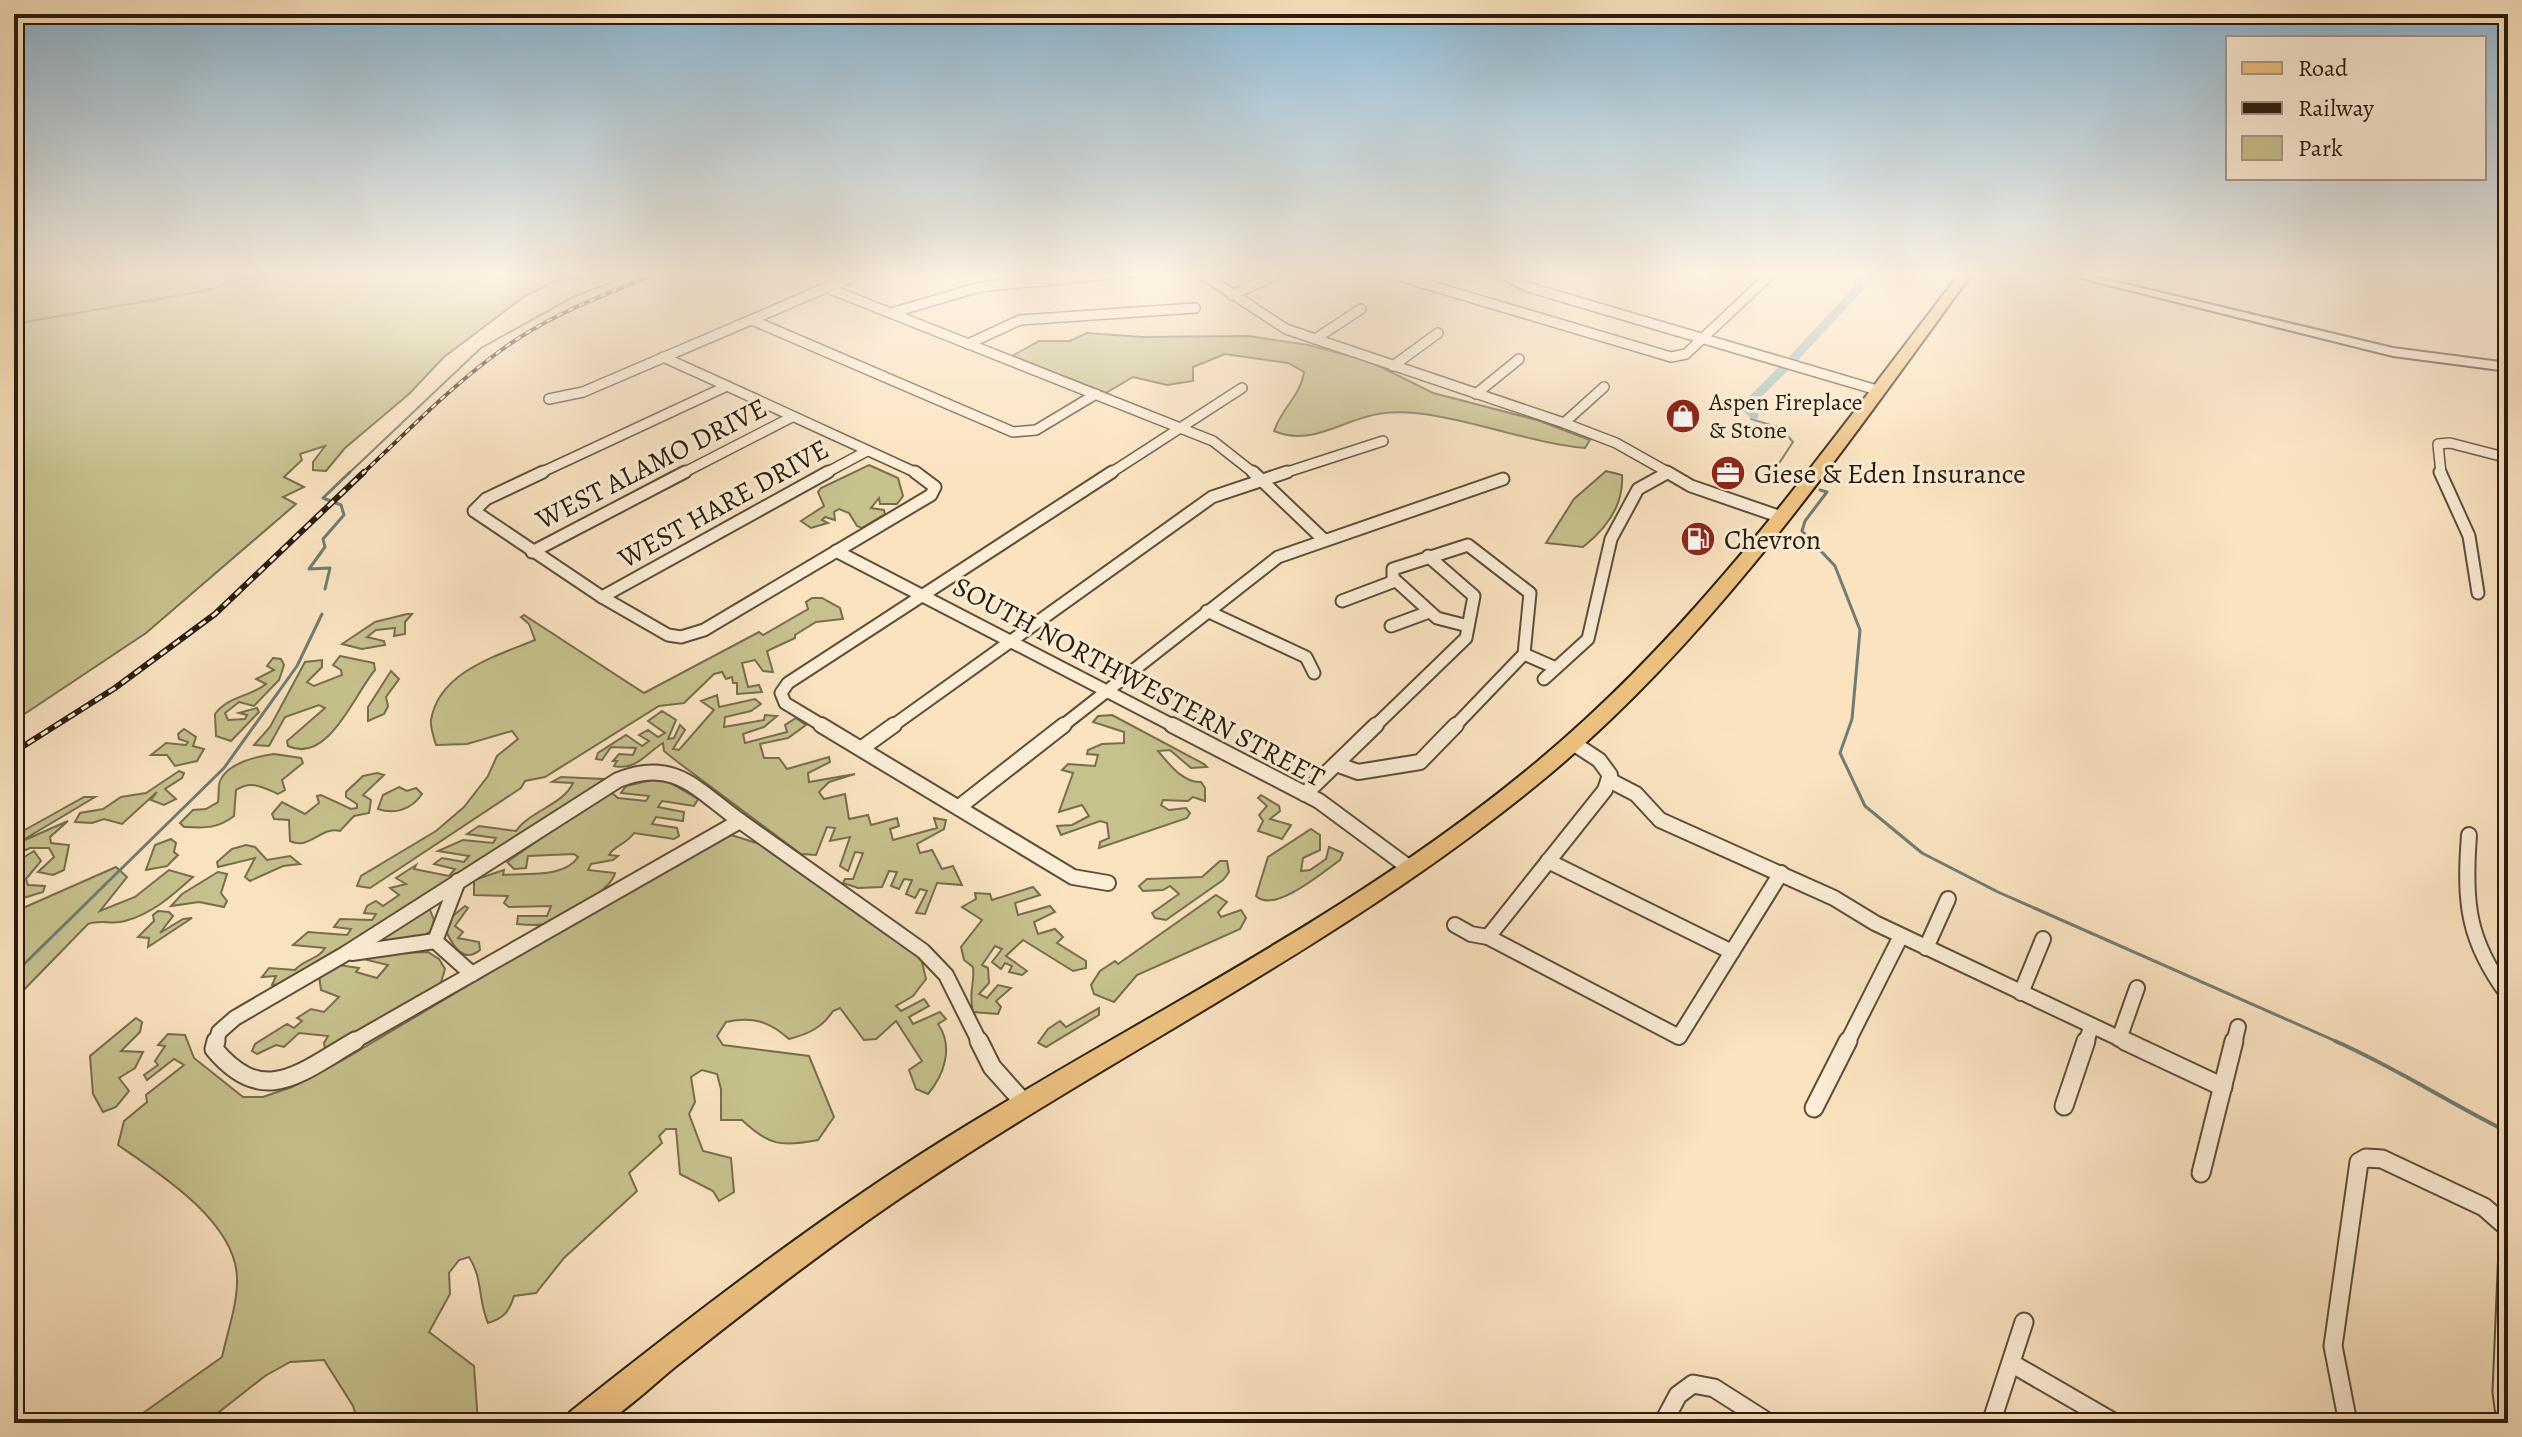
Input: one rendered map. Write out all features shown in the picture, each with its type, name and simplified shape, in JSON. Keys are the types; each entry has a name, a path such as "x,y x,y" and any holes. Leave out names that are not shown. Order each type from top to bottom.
{"main road":[{"path":"581,1423 825,1234 1025,1104 1232,985 1411,869 1573,743 1669,650 1916,339"}],"street":[{"path":"549,399 583,392 706,339"},
{"path":"796,339 1013,432 1036,430 1096,394"},
{"path":"956,339 1224,447 1323,539"},
{"path":"968,344 979,339"},
{"path":"1315,339 1564,423 1616,443 1691,486 1778,516"},
{"path":"1393,366 1430,339"},
{"path":"1608,339 1664,356 1686,354 1704,339"},
{"path":"1709,339 1877,390"},
{"path":"2339,339 2393,352 2508,367"},
{"path":"663,357 727,386 792,417 927,478 935,487 931,495 704,630 681,637 668,635 602,597 476,516 476,507 727,386"},
{"path":"1476,394 1519,359"},
{"path":"1564,423 1604,387"},
{"path":"1108,883 1073,877 785,703 781,693 788,683 1242,388"},
{"name":"WEST ALAMO DRIVE","path":"532,552 792,417"},
{"path":"862,748 1212,497 1383,441"},
{"path":"2478,593 2469,536 2439,471 2438,444 2450,443 2508,458"},
{"name":"WEST HARE DRIVE","path":"602,597 867,451"},
{"path":"1544,679 1588,639 1608,548 1638,489 1667,473"},
{"path":"959,807 1278,557 1503,479"},
{"path":"1336,764 1358,772 1420,762 1524,654 1530,593 1468,545 1393,569 1391,576 1395,581 1429,612 1444,621 1468,626"},
{"name":"SOUTH NORTHWESTERN STREET","path":"836,551 1305,794 1411,869"},
{"path":"1305,794 1466,638 1474,596 1428,556"},
{"path":"1342,601 1395,581"},
{"path":"1207,611 1306,657 1314,673"},
{"path":"1391,626 1429,612"},
{"path":"1524,654 1556,668"},
{"path":"1488,937 1605,790 1610,775 1599,760 1573,743"},
{"path":"741,820 290,1078 262,1085 248,1082 231,1070 214,1049 213,1041 226,1024 345,954 610,784 639,771 672,772 741,820 923,951 946,975 992,1067 1025,1104"},
{"path":"1609,780 1636,794 1660,820 1781,873 1844,903 1901,936 2223,1087"},
{"path":"2469,835 2464,903 2468,923 2483,957 2508,995"},
{"path":"1548,861 1732,952"},
{"path":"1455,925 1471,934 1488,937 1679,1037 1781,873"},
{"path":"435,941 459,879"},
{"path":"1926,948 1948,899"},
{"path":"1814,1108 1901,936"},
{"path":"2021,993 2043,939"},
{"path":"345,954 435,941 472,974"},
{"path":"2119,1039 2137,988"},
{"path":"2064,1106 2091,1027"},
{"path":"2201,1173 2238,1027"},
{"path":"2348,1423 2333,1346 2359,1162 2366,1158 2382,1159 2484,1207 2498,1216 2508,1228"},
{"path":"2506,1423 2502,1392 2508,1249"},
{"path":"1991,1423 2024,1322"},
{"path":"2011,1363 2115,1423"},
{"path":"1663,1423 1678,1395 1693,1384 1714,1388 1769,1423"}],"green space":[{"path":"14,339 468,339 345,448 326,471 313,470 313,462 325,446 300,454 302,460 284,477 304,487 283,497 296,504 146,633 14,721"},
{"path":"1268,339 1308,345 1369,361 1433,393 1537,420 1590,440 1585,448 1561,445 1457,420 1407,413 1371,415 1317,434 1289,435 1274,431 1299,388 1304,372 1288,363 1225,354 1193,367 1193,381 1167,385 1133,377 1106,393 1012,356 1039,341"},
{"path":"869,465 898,478 903,496 897,504 880,504 879,498 871,508 884,510 885,514 862,528 857,526 849,513 839,509 834,512 835,520 825,517 822,520 828,523 811,528 801,521 824,506 818,492 821,488"},
{"path":"1606,471 1622,475 1622,486 1617,507 1599,533 1583,547 1546,543 1574,499"},
{"path":"812,598 822,598 840,608 843,619 816,622 795,638 767,651 773,672 763,671 755,660 742,663 748,687 759,685 762,692 737,694 737,683 733,683 732,677 726,679 722,672 714,674 684,703 659,706 545,777 525,781 521,788 370,888 357,886 361,876 436,831 464,807 488,776 497,756 518,739 512,731 467,744 436,745 431,723 436,703 457,678 487,660 535,640 529,624 521,617 524,615 644,693 759,632 763,635 808,609 806,602"},
{"path":"412,614 405,622 405,634 394,636 395,628 376,630 367,637 384,641 385,645 362,649 342,644 375,622"},
{"path":"340,656 374,663 375,670 328,736 316,745 302,749 288,746 287,741 325,708 319,705 285,717 269,746 254,745 270,727 305,662 322,660 322,667 307,682 314,686 342,675 341,670 333,665"},
{"path":"273,658 281,659 284,665 279,680 254,706 239,702 225,713 228,720 245,719 247,715 239,713 257,708 259,712 231,741 216,736 215,714 226,704 266,684 256,679 274,670 267,666"},
{"path":"391,671 399,679 386,697 388,706 384,714 368,721 368,707"},
{"path":"717,695 719,707 755,699 761,704 751,711 725,717 724,727 764,720 765,715 777,716 764,727 743,734 745,743 787,732 785,725 796,718 806,725 788,738 760,744 764,758 779,758 787,769 829,757 830,762 808,773 809,782 855,774 829,782 819,792 824,799 845,794 849,819 868,815 871,825 897,818 899,826 890,829 893,840 937,828 934,818 946,820 944,829 917,844 920,853 932,850 942,869 953,866 962,885 937,883 925,914 916,913 927,891 920,889 915,898 906,894 912,880 904,879 899,889 891,886 897,872 889,871 882,887 858,888 843,883 845,879 853,879 863,853 855,852 848,871 840,866 850,837 830,841 835,828 827,827 816,855 801,854 664,751 663,743 628,766 614,766 617,761 613,761 619,754 633,755 636,748 611,747 602,760 596,759 598,753 626,735 642,746 649,741 639,735 648,730 658,737 665,733 648,721 662,711 676,720 668,739 674,738 680,725 685,730 673,749 679,750 714,710 701,701"},
{"path":"1112,715 1204,764 1207,767 1191,768 1170,750 1158,751 1182,776 1201,782 1205,788 1205,801 1193,797 1188,801 1163,800 1161,805 1169,810 1186,808 1190,813 1187,818 1099,848 1100,842 1109,838 1107,823 1100,821 1061,835 1057,826 1072,825 1089,816 1082,805 1059,812 1073,773 1062,770 1068,764 1095,766 1098,755 1087,754 1088,750 1102,744 1124,743 1124,732 1093,722 1098,716"},
{"path":"184,729 196,737 193,746 204,749 197,761 175,766 167,755 151,755 166,743 186,745 188,742 179,739 178,734"},
{"path":"274,754 301,758 303,763 282,780 285,790 278,794 247,785 236,790 234,816 228,820 205,827 184,827 180,823 193,810 206,809 218,802 220,781 229,769"},
{"path":"179,771 184,773 182,778 165,789 176,799 164,805 151,800 157,792 122,824 104,819 92,823 75,822 80,813 103,809 121,797 146,793"},
{"path":"384,775 363,795 371,800 369,813 354,816 340,831 333,830 297,843 290,841 289,820 274,819 272,814 282,802 305,814 319,803 317,796 321,795 351,809 357,808 357,804 346,797 346,792 363,776"},
{"path":"561,777 604,779 607,784 291,982 272,985 276,976 262,977 269,968 295,970 322,952 325,948 293,945 308,932 347,935 351,929 334,927 340,919 372,920 376,914 364,913 367,906 376,901 383,906 399,895 390,888 406,884 396,878 416,865 414,869 449,876 455,869 434,864 442,858 464,862 469,856 438,851 463,840 493,843 496,838 467,834 479,826 516,831 568,791 573,783 552,782"},
{"path":"652,780 667,781 698,799 694,806 662,801 658,807 684,812 683,821 656,817 652,824 677,828 679,836 674,839 634,833 611,852 609,855 618,856 613,860 591,864 588,870 615,873 606,887 576,909 546,924 517,924 518,916 547,916 551,906 509,907 504,903 508,896 474,895 474,880 504,870 503,875 544,873 572,864 578,857 574,854 528,856 526,868 514,869 507,862 602,796 612,793 618,798 646,801 649,796 621,793 626,786"},
{"path":"399,787 407,791 416,788 422,794 403,809 378,809 383,795"},
{"path":"1261,795 1279,806 1280,811 1270,819 1291,825 1282,839 1258,831 1263,821 1259,815 1267,806 1258,798"},
{"path":"84,797 95,797 18,843 68,821 50,837 51,843 69,845 64,870 53,875 38,872 54,857 49,848 30,848 14,855 14,836"},
{"path":"1311,829 1320,835 1320,850 1303,858 1301,871 1310,870 1326,859 1329,847 1343,853 1340,860 1286,896 1264,900 1256,896 1268,857"},
{"path":"731,835 763,845 921,958 926,979 913,996 896,1006 901,1011 924,999 929,1006 909,1017 913,1024 940,1012 946,1019 938,1024 945,1042 945,1060 939,1078 928,1094 916,1089 909,1070 922,1061 896,1021 876,1039 864,1040 840,1008 814,1030 789,1039 760,1022 726,1022 717,1036 723,1045 809,1056 834,1117 818,1140 785,1144 768,1140 742,1120 721,1120 721,1089 717,1074 702,1070 691,1077 695,1102 689,1114 703,1151 731,1158 734,1192 719,1201 713,1191 680,1174 676,1129 666,1129 659,1136 662,1143 629,1173 637,1191 564,1258 536,1293 514,1296 508,1310 498,1319 488,1323 473,1265 469,1257 459,1260 449,1273 450,1294 429,1332 474,1366 478,1423 358,1423 353,1406 324,1360 290,1362 265,1376 205,1423 129,1423 222,1357 237,1288 233,1257 210,1219 173,1185 118,1145 124,1121 147,1102 146,1095 184,1065 174,1059 147,1080 144,1075 158,1065 155,1061 165,1046 158,1045 168,1034 185,1035 194,1058 243,1097 263,1097 292,1087 343,1060 690,853"},
{"path":"171,839 176,843 174,852 178,855 167,866 146,870 155,845"},
{"path":"246,845 255,847 267,860 290,856 300,864 283,866 250,881 245,877 255,858 218,867 217,862 232,849"},
{"path":"34,851 41,861 26,879 28,885 45,886 43,892 14,901 14,878 20,873 14,872 14,863"},
{"path":"1220,861 1227,861 1229,872 1223,880 1166,920 1155,918 1152,913 1179,894 1170,886 1163,890 1143,891 1139,886 1147,879 1202,877"},
{"path":"116,867 127,877 100,911 135,897 169,870 193,877 144,914 120,922 88,924 14,1000 14,912"},
{"path":"218,872 227,874 221,893 227,901 224,907 199,902 171,906 182,894"},
{"path":"1033,887 1040,895 1015,903 1018,915 1050,906 1055,912 1034,922 1038,934 1055,929 1063,937 1057,943 1086,961 1086,968 1073,971 1023,940 1006,956 1027,971 1022,975 1009,972 1012,966 1005,963 1001,969 992,962 1002,949 995,946 982,965 988,968 989,983 979,994 987,998 998,985 1011,988 996,1001 1001,1007 998,1014 973,1012 973,967 964,960 961,947 982,920 962,907 976,899 975,893 990,894 992,900"},
{"path":"1216,895 1227,902 1218,912 1221,917 1241,910 1246,918 1240,929 1137,975 1114,1002 1094,994 1091,985 1100,971 1115,961 1118,964"},
{"path":"428,905 434,920 431,931 421,937 370,944"},
{"path":"465,906 468,908 455,926 463,932 458,938 479,942 480,950 468,955 455,947 446,931 449,919"},
{"path":"158,911 169,912 173,916 160,933 183,919 192,918 148,947 149,938 138,937 154,921 153,915"},
{"path":"428,952 439,959 445,969 440,986 326,1053 324,1043 328,1036 299,1033 284,1047 276,1045 257,1054 252,1051 255,1044 287,1024 294,1028 302,1021 297,1018 311,1009 324,1012 339,997 321,990 319,976 339,965 359,968 356,972 377,978 388,965 367,960 378,954"},
{"path":"1099,1008 1099,1015 1046,1047 1038,1043 1048,1029 1060,1021 1066,1027"},
{"path":"136,1018 142,1022 140,1032 121,1051 143,1052 135,1068 119,1078 129,1091 116,1107 103,1112 93,1094 90,1056"}],"waterway":[{"path":"348,474 481,348 497,339"},
{"path":"1792,360 1811,339"},
{"path":"1754,415 1745,407 1785,367"},
{"path":"1754,415 1751,419 1781,428 1793,442 1775,472"},
{"path":"325,589 330,568 309,569 325,547 323,539 344,515 341,505 323,498 350,472"},
{"path":"1775,472 1779,477"},
{"path":"1820,490 1827,492 1805,521 1802,531 1835,566 1860,630 1852,719 1840,753 1865,806 1922,853 1998,892 2340,1043"},
{"path":"14,974 224,768 297,666 322,614"},
{"path":"2335,1041 2508,1132"}],"railway":[{"path":"362,474 429,410 517,339"},
{"path":"14,752 115,688 215,614 364,472"}],"place":[{"name":"Aspen Fireplace & Stone","path":"1683,416"},
{"name":"Giese & Eden Insurance","path":"1728,473"},
{"name":"Chevron","path":"1698,539"}]}
